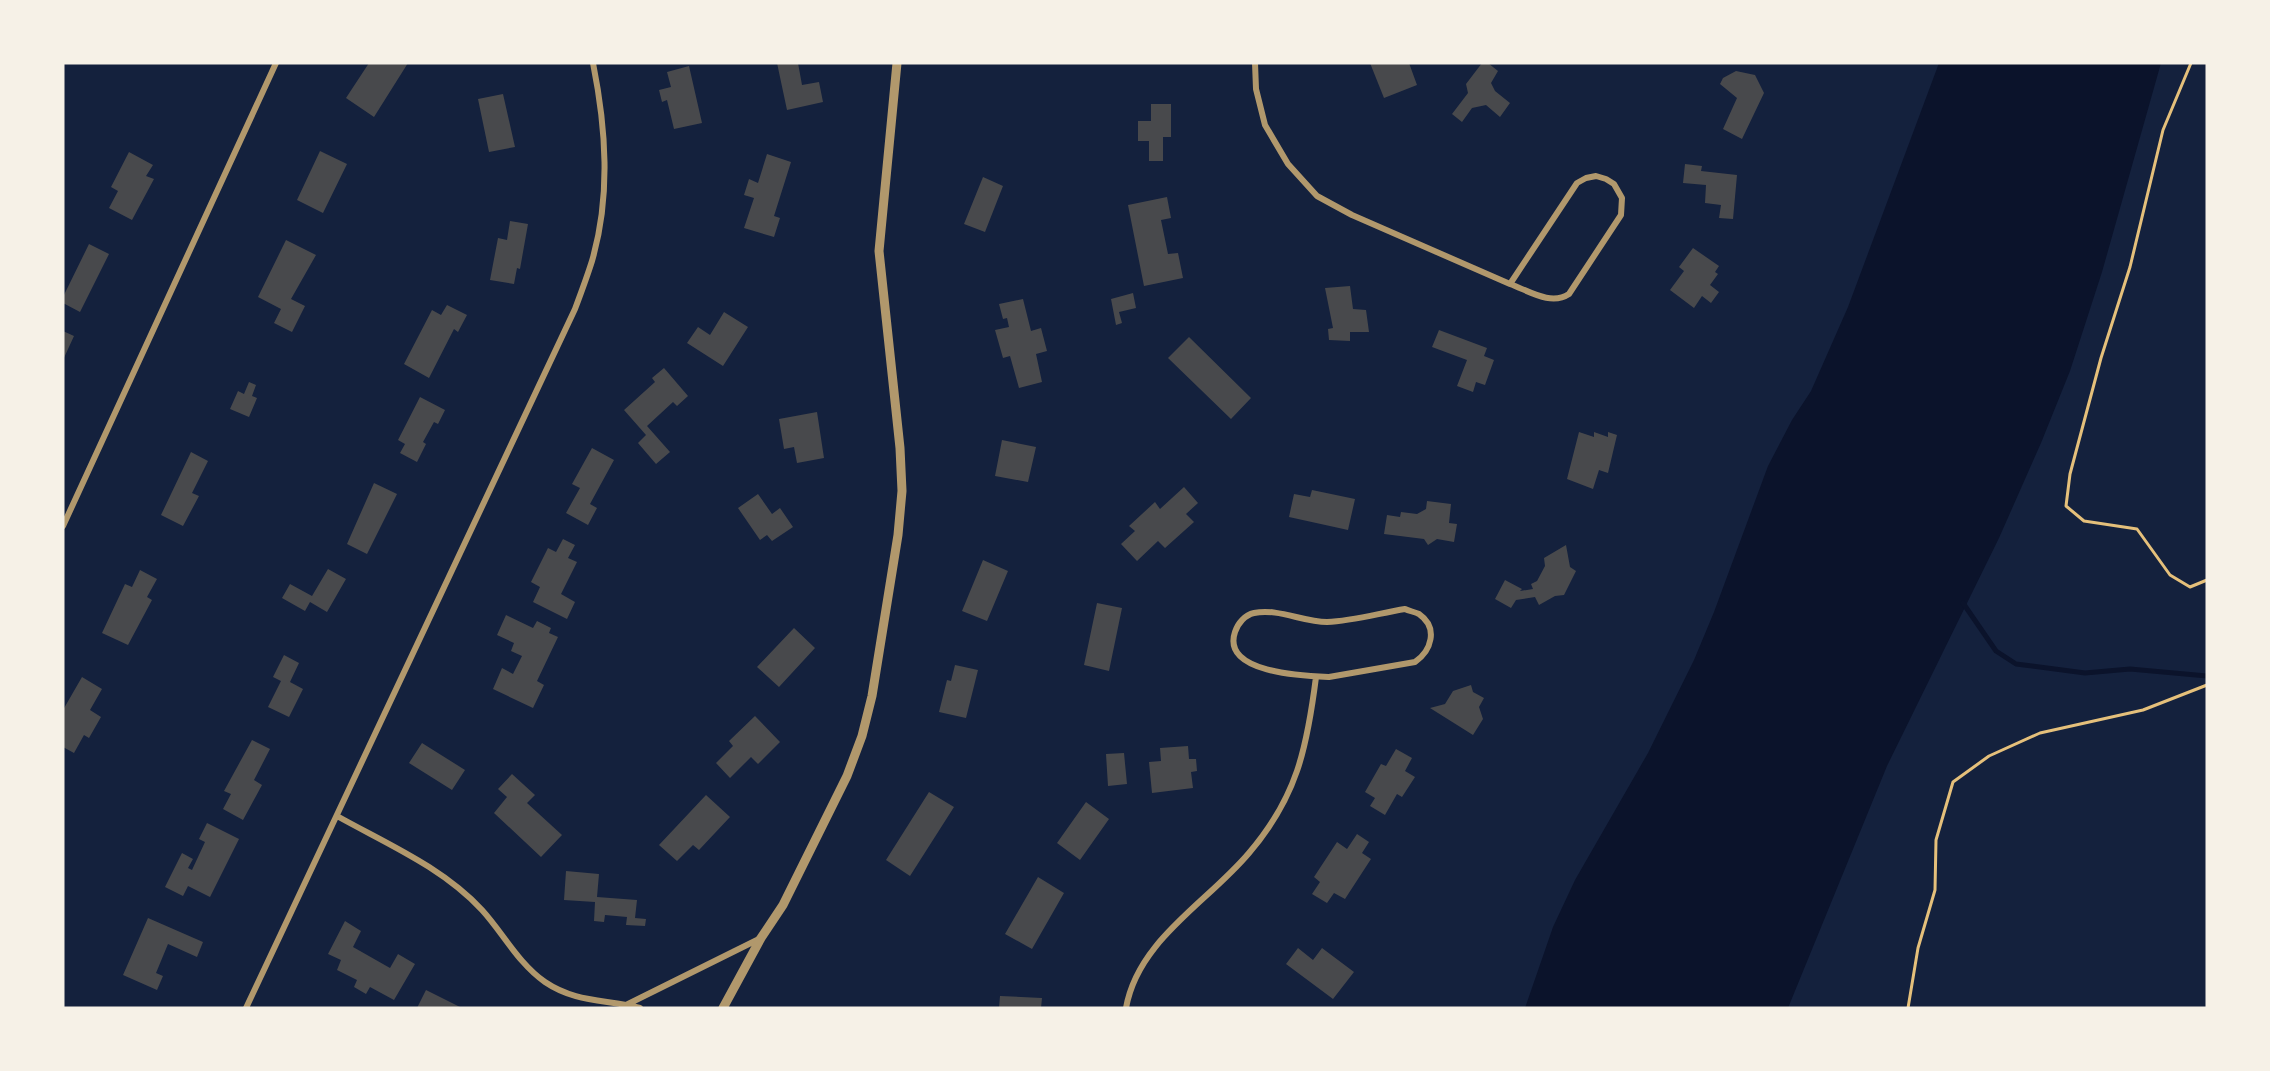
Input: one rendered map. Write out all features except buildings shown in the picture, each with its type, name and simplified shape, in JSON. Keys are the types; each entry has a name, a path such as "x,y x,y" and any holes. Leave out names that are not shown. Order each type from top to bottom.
{"street":[{"path":"63,526 276,63"},
{"path":"246,1008 575,309 592,259 603,201 605,155 601,102 593,63"},
{"path":"723,1008 761,938 783,905 847,776 862,736 872,696 898,535 902,491 900,448 879,251 897,63"},
{"path":"1255,63 1256,89 1266,125 1288,164 1317,196 1352,215 1510,284 1551,300 1561,299 1569,294 1621,215 1622,198 1614,184 1596,176 1577,183 1510,284"},
{"path":"1405,609 1419,614 1429,626 1431,638 1429,648 1415,662 1329,678 1316,677 1256,667 1241,659 1234,647 1234,633 1240,622 1251,614 1263,612 1326,622 1405,609"},
{"path":"1125,1008 1128,993 1138,971 1151,951 1249,854 1279,813 1293,786 1304,753 1316,677"},
{"path":"337,816 453,883 482,910 527,967 545,982 567,994 640,1008"},
{"path":"627,1005 761,938"}],"path":[{"path":"2191,63 2163,130 2130,267 2101,358 2070,474 2066,506 2084,521 2137,529 2170,575 2190,587 2207,579"},
{"path":"1908,1008 1918,948 1935,890 1936,840 1953,782 1989,756 2040,733 2143,710 2207,686"}],"water":[{"path":"1939,63 2161,63 2102,272 2070,371 2041,443 1999,538 1887,766 1788,1008 1525,1008 1553,927 1575,880 1648,753 1694,660 1768,466 1792,420 1811,391 1848,307"}],"waterway":[{"path":"1963,603 1996,651 2016,664 2085,673 2130,669 2207,676"}]}
